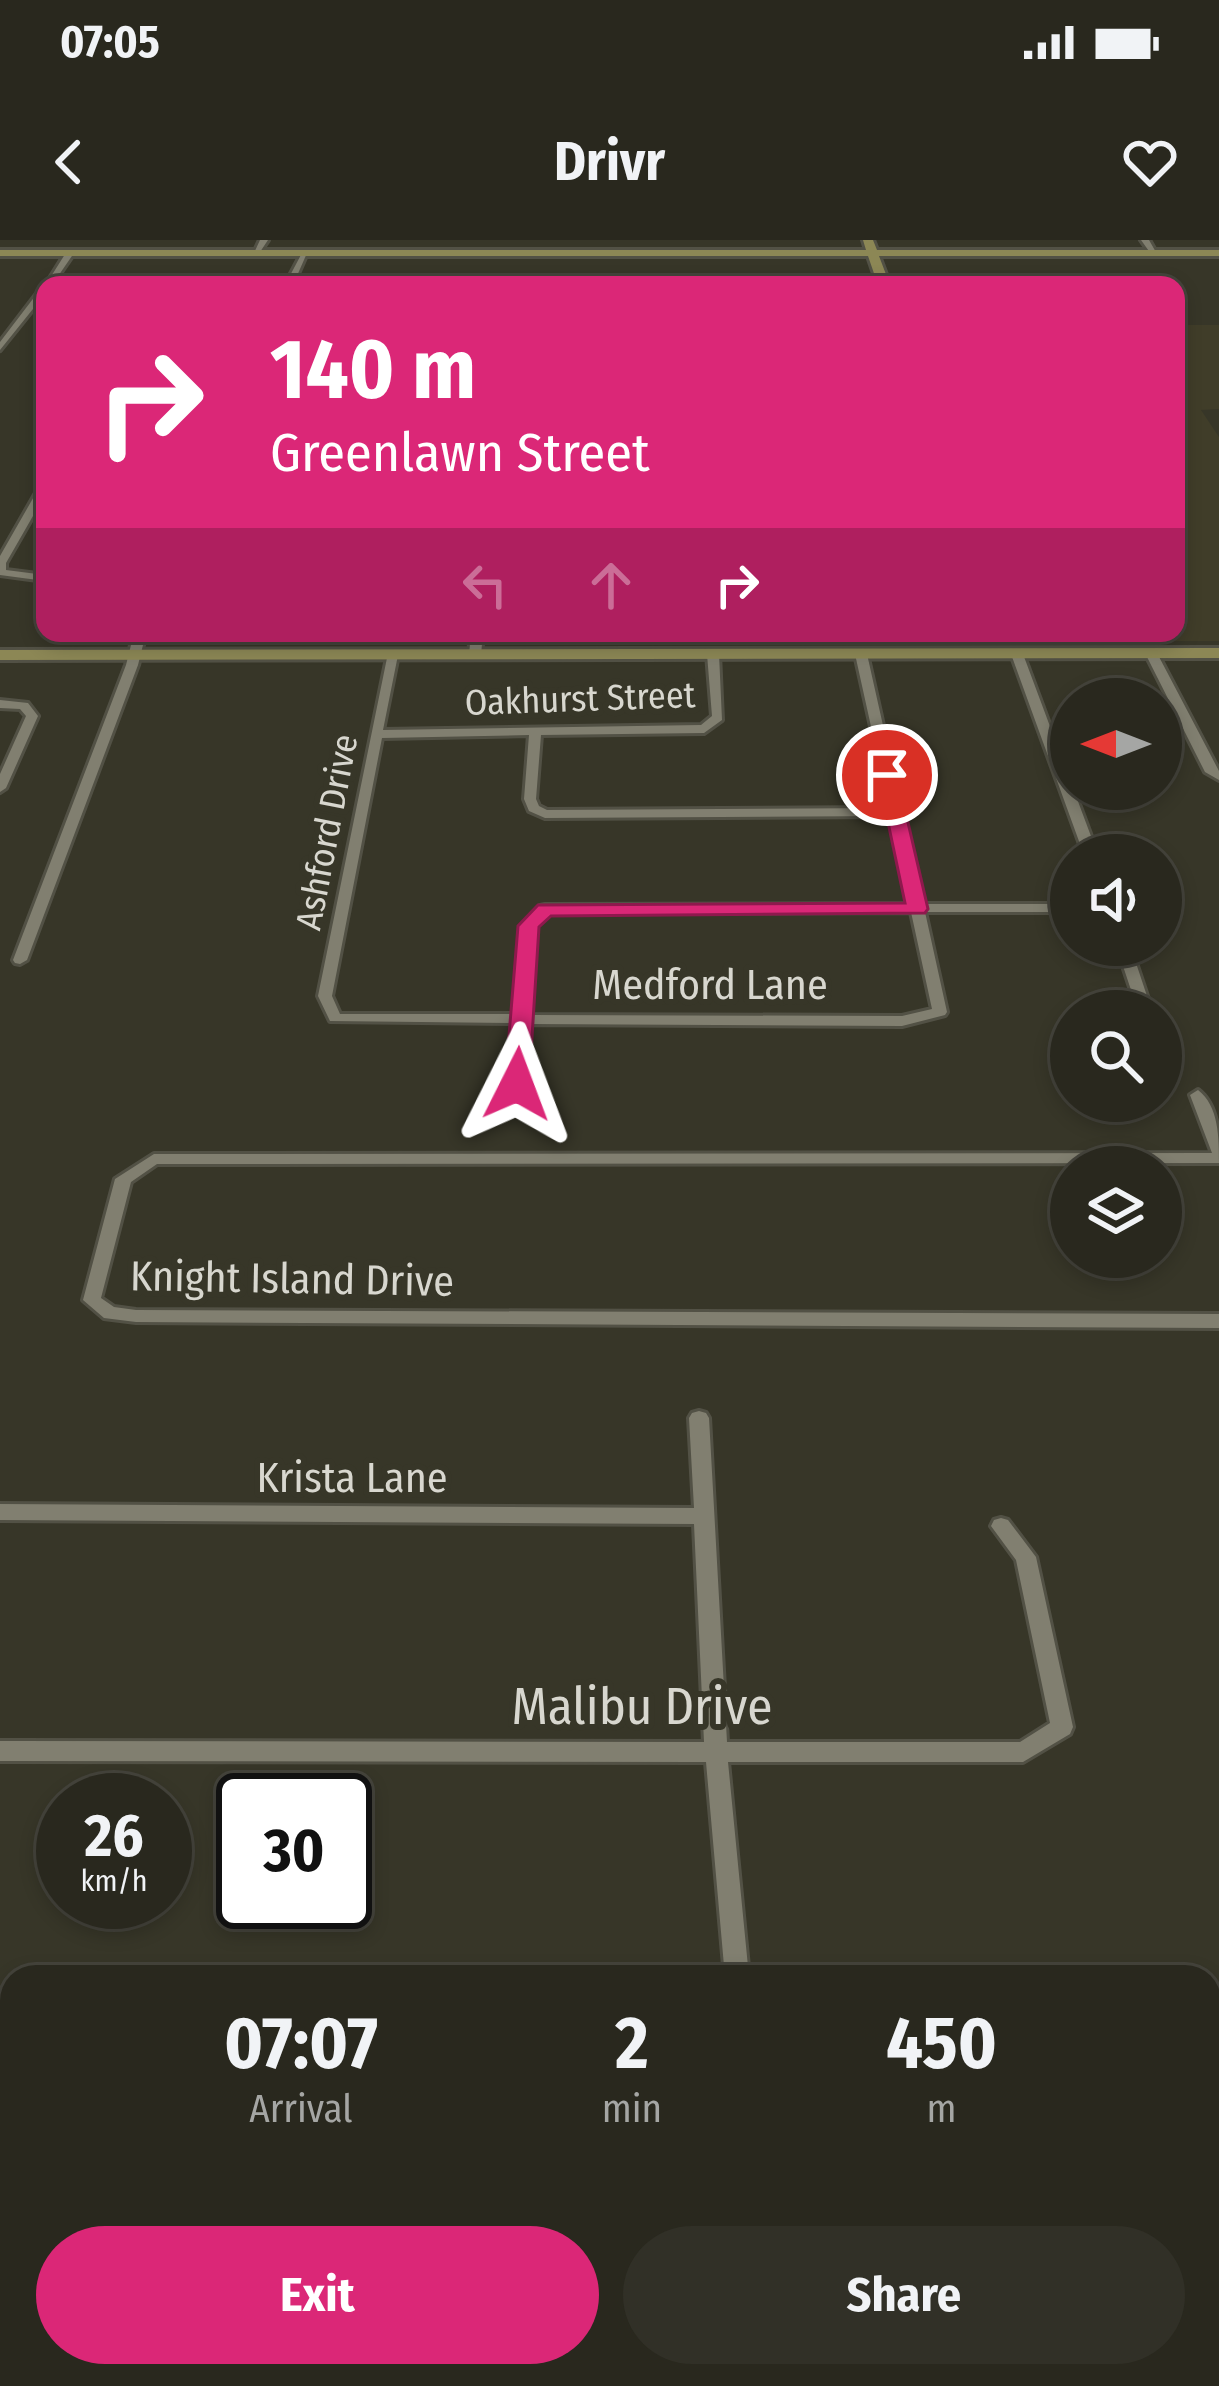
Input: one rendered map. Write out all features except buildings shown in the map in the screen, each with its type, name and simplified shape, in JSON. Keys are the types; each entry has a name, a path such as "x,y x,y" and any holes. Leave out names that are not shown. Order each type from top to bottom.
{"main road":[{"path":"0,253 261,246 303,253 871,246 1219,253"},
{"path":"871,246 881,276"},
{"path":"1013,642 1017,654"},
{"path":"0,655 1219,653"}],"street":[{"path":"1145,240 1154,252"},
{"path":"54,276 70,253"},
{"path":"293,276 303,253"},
{"path":"0,348 36,300"},
{"path":"0,328 14,328"},
{"path":"36,502 1,563 1,572 36,577"},
{"path":"20,960 132,665 136,642"},
{"path":"475,655 476,642"},
{"path":"1151,653 1211,772 1219,776"},
{"name":"Oakhurst Street","path":"376,734 710,727 718,717 713,654"},
{"path":"861,654 917,909"},
{"path":"1017,654 1082,834"},
{"name":"Ashford Drive","path":"334,1018 325,996 392,655"},
{"path":"0,704 25,706 32,716 0,788"},
{"path":"535,733 530,799 544,814 896,812"},
{"path":"517,1084 529,926 545,909 1050,908"},
{"name":"Medford Lane","path":"334,1018 902,1021 940,1012 917,909"},
{"name":"Knight Island Drive","path":"1198,1095 1219,1155 154,1160 123,1179 92,1300 110,1313 136,1316 1219,1321"},
{"path":"699,1418 716,1753 736,1965"},
{"name":"Krista Lane","path":"0,1512 704,1516"},
{"name":"Malibu Drive","path":"0,1751 1023,1752 1062,1727 1026,1557 1001,1526"}],"shaded area":[{"path":"1185,325 1219,325 1219,409 1201,410 1219,437 1219,641 1185,641"}],"route":[{"path":"517,1084 529,926 545,909 917,909 887,775"}]}
